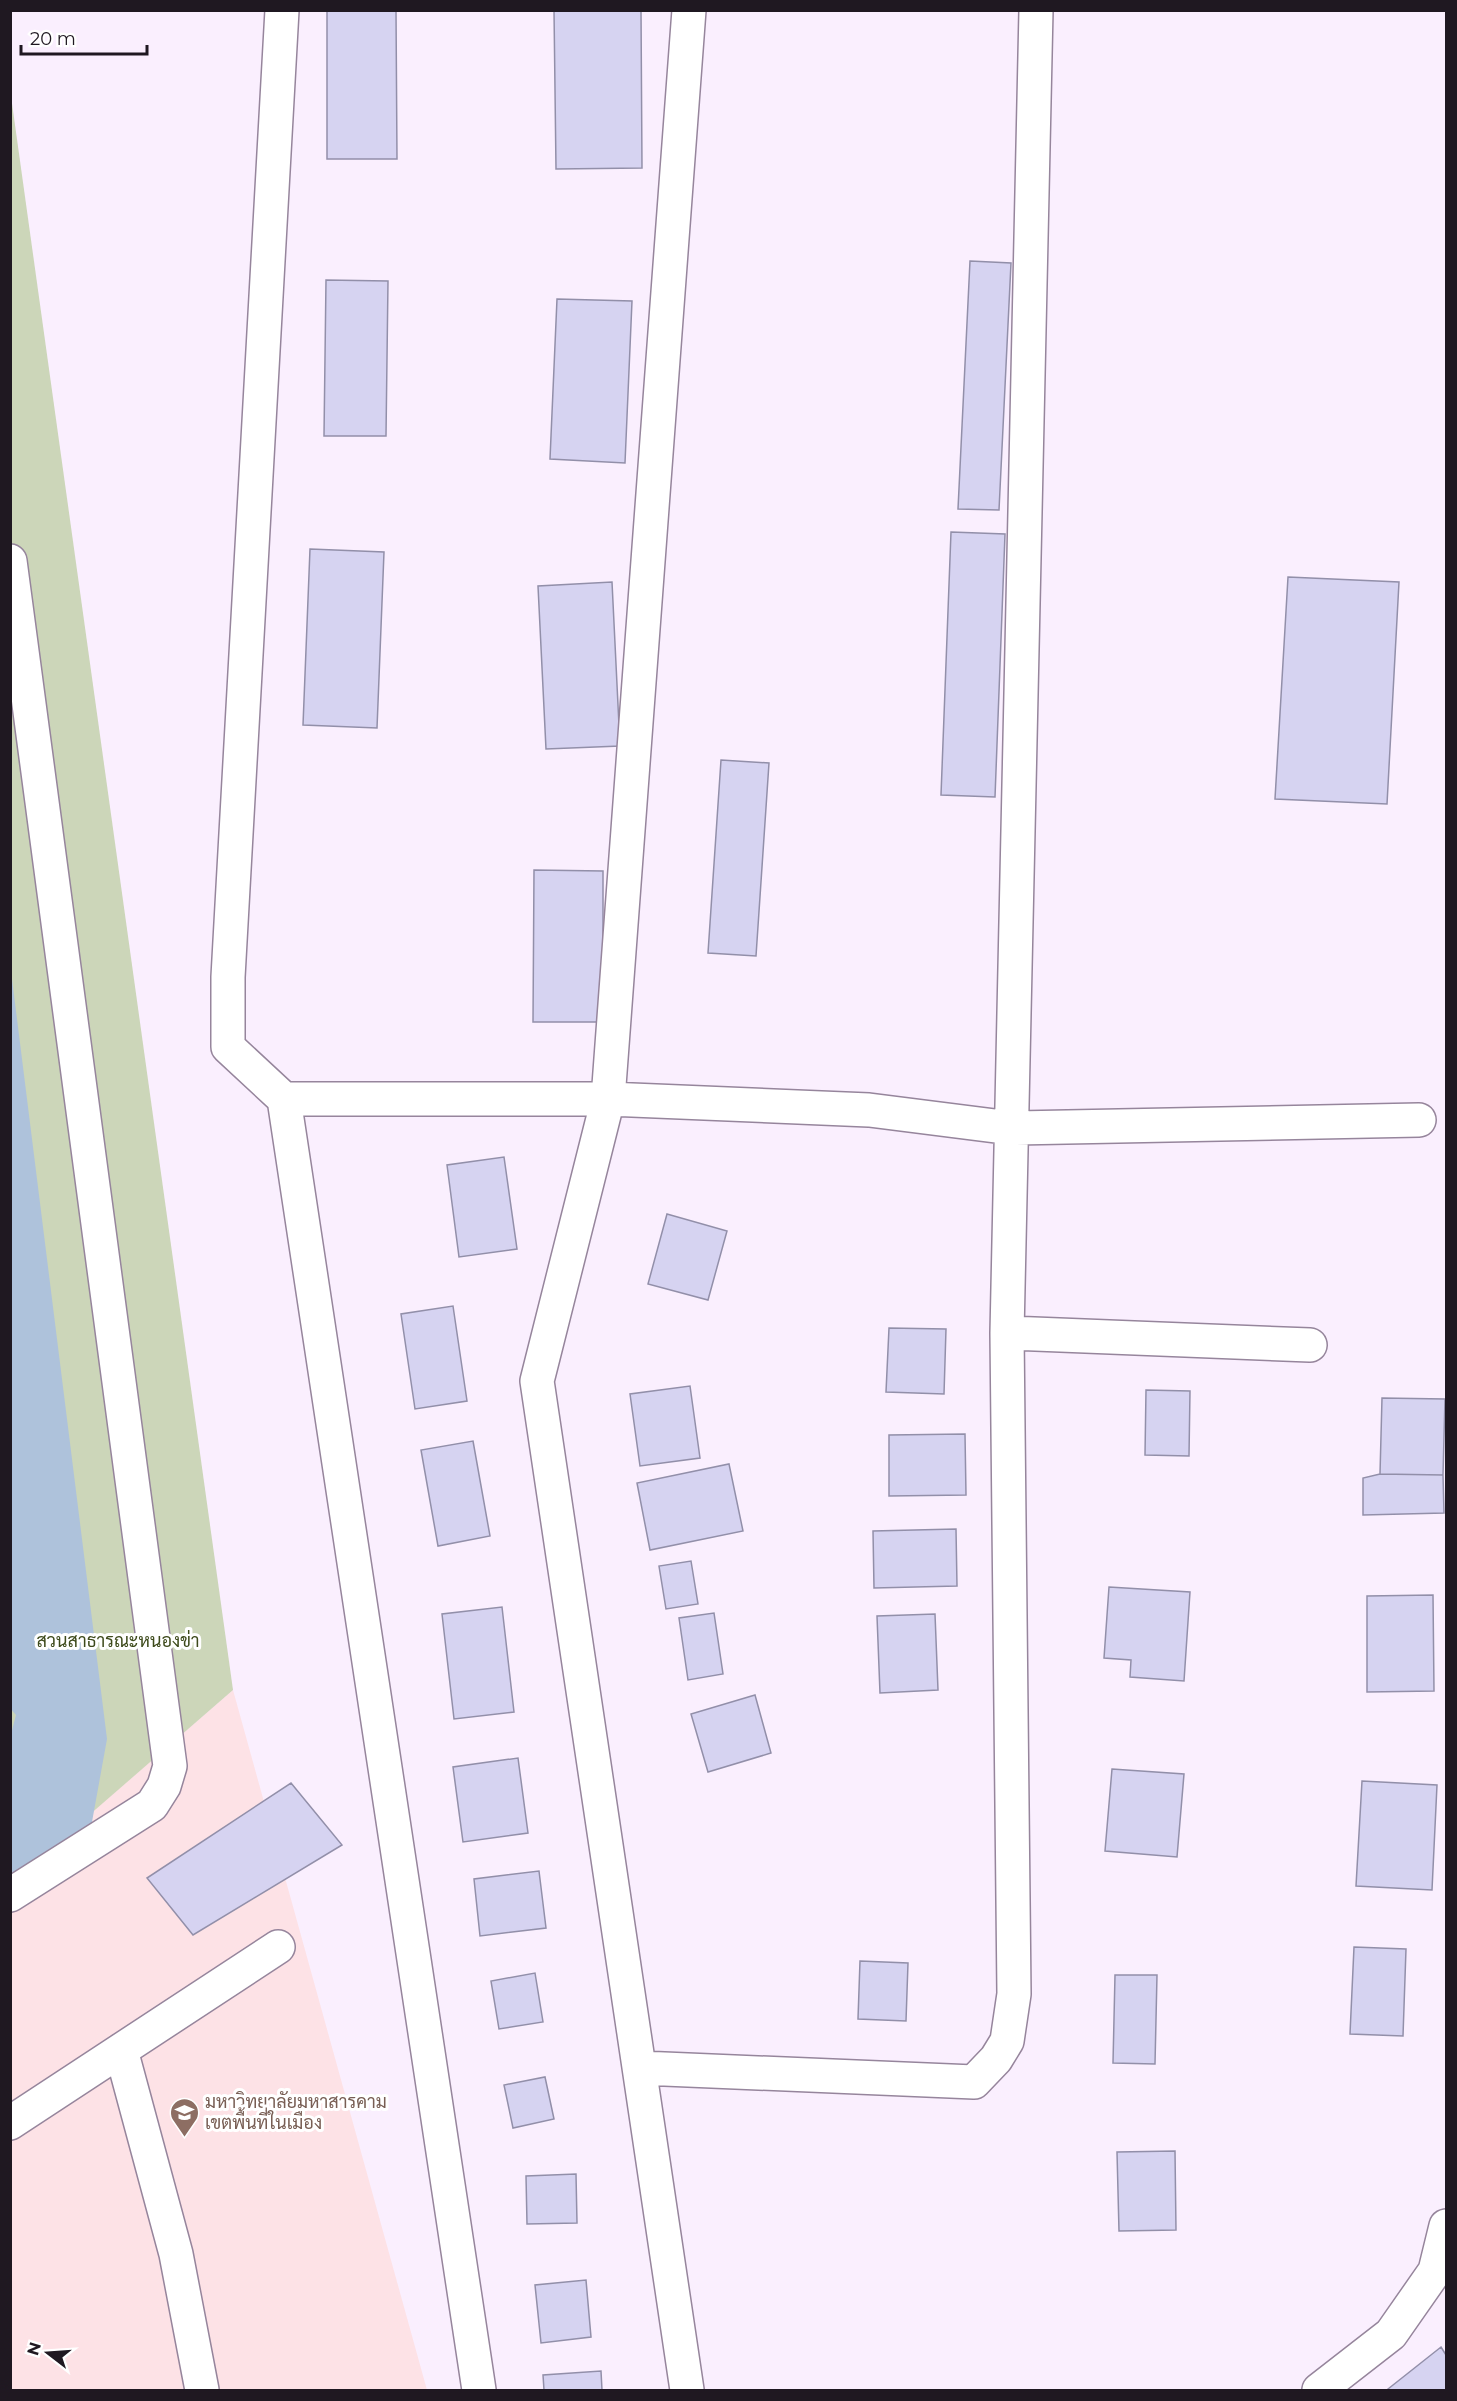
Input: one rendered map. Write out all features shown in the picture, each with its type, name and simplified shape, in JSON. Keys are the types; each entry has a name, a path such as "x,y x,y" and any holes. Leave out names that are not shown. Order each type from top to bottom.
{"street":[{"path":"282,10 228,977 228,1047 284,1099 479,2391"},
{"path":"687,2391 537,1381 608,1099 689,10"},
{"path":"640,2068 974,2082 996,2058 1007,2041 1014,1994 1007,1333 1036,10"},
{"path":"10,561 170,1766 164,1786 152,1805 10,1895"},
{"path":"284,1099 608,1099 869,1110 1011,1128 1419,1120"},
{"path":"1007,1333 1310,1345"},
{"path":"10,2122 278,1947"},
{"path":"121,2050 176,2254 202,2391"},
{"path":"1319,2391 1390,2334 1435,2271 1446,2226"}],"shaded area":[{"name":"มหาวิทยาลัยมหาสารคาม เขตพื้นที่ในเมือง","path":"233,1690 427,2390 11,2390 10,1883"}],"green space":[{"name":"สวนสาธารณะหนองข่า","path":"10,89 233,1690 11,1883 10,1883"}],"water":[{"path":"10,963 107,1739 90,1833 11,1885 10,1738 16,1715 10,1708"}],"building":[{"path":"327,10 396,10 397,159 327,159"},
{"path":"554,10 641,10 642,168 556,169"},
{"path":"970,261 1011,263 999,510 958,509"},
{"path":"326,280 388,281 386,436 324,436"},
{"path":"557,299 632,301 625,463 550,459"},
{"path":"951,532 1005,534 995,797 941,795"},
{"path":"310,549 384,552 377,728 303,725"},
{"path":"1288,577 1399,582 1387,804 1275,799"},
{"path":"612,582 620,746 546,749 538,586"},
{"path":"721,760 769,763 756,956 708,953"},
{"path":"534,870 603,871 603,1022 533,1022"},
{"path":"504,1157 517,1249 459,1257 447,1165"},
{"path":"667,1214 727,1231 708,1300 648,1284"},
{"path":"453,1306 467,1401 415,1409 401,1314"},
{"path":"889,1328 946,1329 944,1394 886,1392"},
{"path":"690,1386 700,1458 640,1466 630,1394"},
{"path":"1146,1390 1190,1391 1189,1456 1145,1455"},
{"path":"1382,1398 1445,1399 1443,1475 1380,1474"},
{"path":"965,1434 966,1495 889,1496 889,1435"},
{"path":"473,1441 490,1536 438,1546 421,1450"},
{"path":"729,1464 743,1531 650,1550 637,1483"},
{"path":"1380,1474 1443,1475 1444,1513 1363,1515 1363,1478"},
{"path":"956,1529 957,1586 874,1588 873,1531"},
{"path":"691,1561 698,1604 666,1609 659,1566"},
{"path":"1109,1587 1190,1592 1184,1681 1130,1677 1131,1660 1104,1658"},
{"path":"1433,1595 1434,1691 1367,1692 1367,1596"},
{"path":"502,1607 514,1712 454,1719 442,1614"},
{"path":"714,1613 723,1674 688,1680 679,1618"},
{"path":"935,1614 938,1690 880,1693 877,1616"},
{"path":"755,1695 771,1753 708,1772 691,1714"},
{"path":"518,1758 528,1833 463,1842 453,1767"},
{"path":"1112,1769 1184,1774 1177,1857 1105,1851"},
{"path":"1362,1781 1437,1785 1432,1890 1356,1886"},
{"path":"291,1783 342,1845 193,1935 147,1878"},
{"path":"539,1871 546,1928 480,1936 474,1879"},
{"path":"1354,1947 1406,1949 1403,2036 1350,2034"},
{"path":"860,1961 908,1963 906,2021 858,2019"},
{"path":"535,1973 543,2022 499,2029 491,1981"},
{"path":"1115,1975 1157,1975 1155,2064 1113,2063"},
{"path":"545,2077 554,2119 513,2128 504,2085"},
{"path":"1175,2151 1176,2230 1119,2231 1117,2152"},
{"path":"576,2174 577,2223 527,2224 526,2176"},
{"path":"586,2280 591,2337 541,2343 535,2285"},
{"path":"1441,2347 1446,2355 1446,2390 1388,2389"},
{"path":"601,2371 602,2390 544,2390 543,2375"}],"place":[{"name":"มหาวิทยาลัยมหาสารคาม เขตพื้นที่ในเมือง","path":"184,2138"}]}
